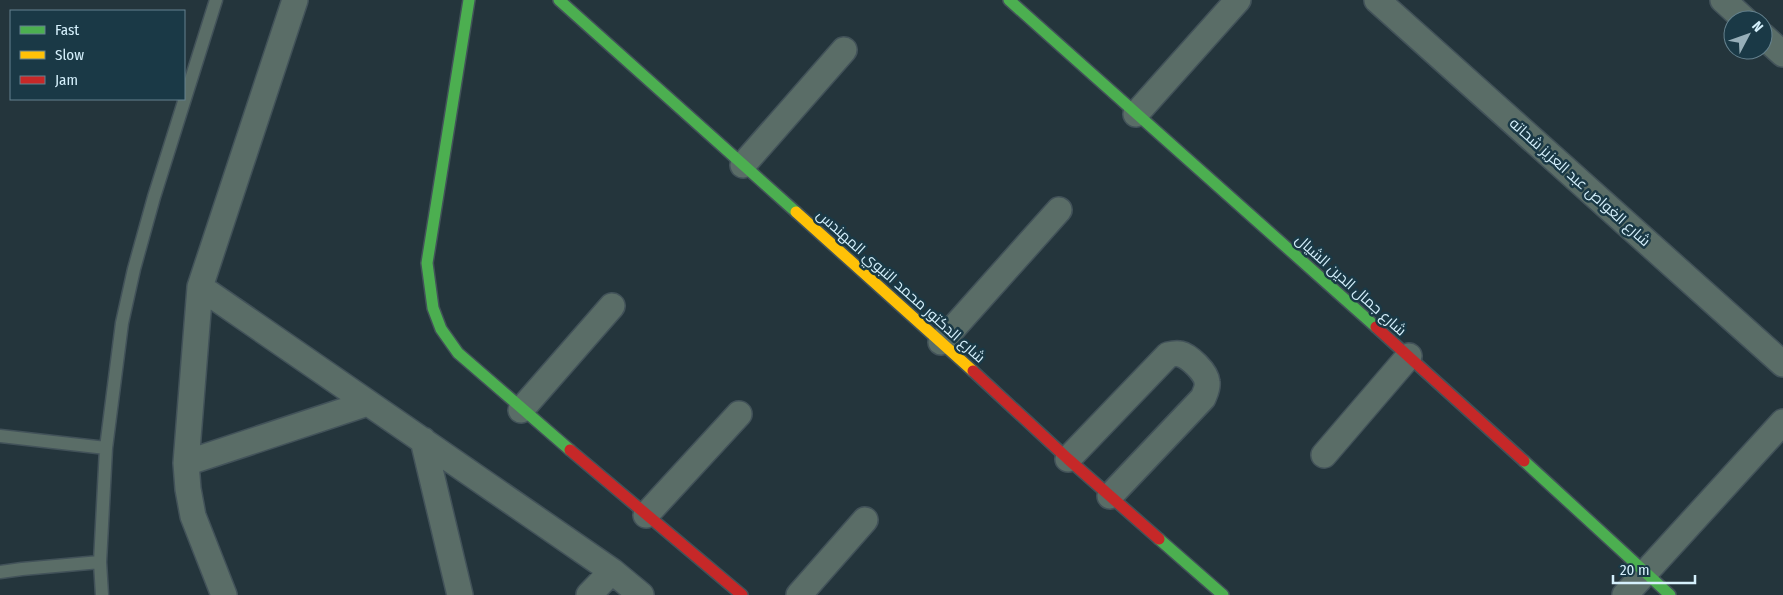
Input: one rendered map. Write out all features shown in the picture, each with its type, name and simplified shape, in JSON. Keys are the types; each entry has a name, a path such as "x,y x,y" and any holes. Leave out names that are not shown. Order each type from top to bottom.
{"street":[{"path":"224,595 193,516 188,489 186,463 200,287 295,0"},
{"path":"469,0 428,263 429,293 437,321 451,346 472,368 742,595"},
{"name":"شارع الدكتور محمد النبوي المهندس","path":"559,0 941,342 1068,459 1223,595"},
{"name":"شارع جمال الدين الشيال","path":"1009,0 1409,356 1670,595"},
{"path":"1136,114 1238,0"},
{"name":"شارع الغواص عبد العزيز شحاته","path":"1378,0 1783,364"},
{"path":"1723,0 1734,10"},
{"path":"1773,45 1783,54"},
{"path":"744,165 844,50"},
{"path":"941,342 1059,210"},
{"path":"200,287 612,570 641,595"},
{"path":"521,410 612,306"},
{"path":"1068,459 1168,355 1177,353 1186,356 1205,376 1208,383 1203,398 1110,496"},
{"path":"1324,455 1409,356"},
{"path":"186,463 368,403"},
{"path":"646,515 739,414"},
{"path":"1625,595 1783,422"},
{"path":"423,440 460,595"},
{"path":"799,595 865,520"},
{"path":"589,595 612,570"}],"lane":[{"path":"185,98 216,0"},
{"path":"102,595 100,562 106,448 122,322 134,269 154,197 185,100"},
{"path":"0,436 106,448"},
{"path":"0,572 100,562"}],"traffic: fast":[{"path":"469,0 427,263 433,308 441,329 458,353 570,450"},
{"path":"559,0 796,212"},
{"path":"1009,0 1376,327"},
{"path":"1524,461 1670,595"},
{"path":"1159,539 1223,595"}],"traffic: slow":[{"path":"796,212 973,371"}],"traffic: jam":[{"path":"1376,327 1524,461"},
{"path":"973,371 1068,459 1159,539"},
{"path":"570,450 742,595"}]}
